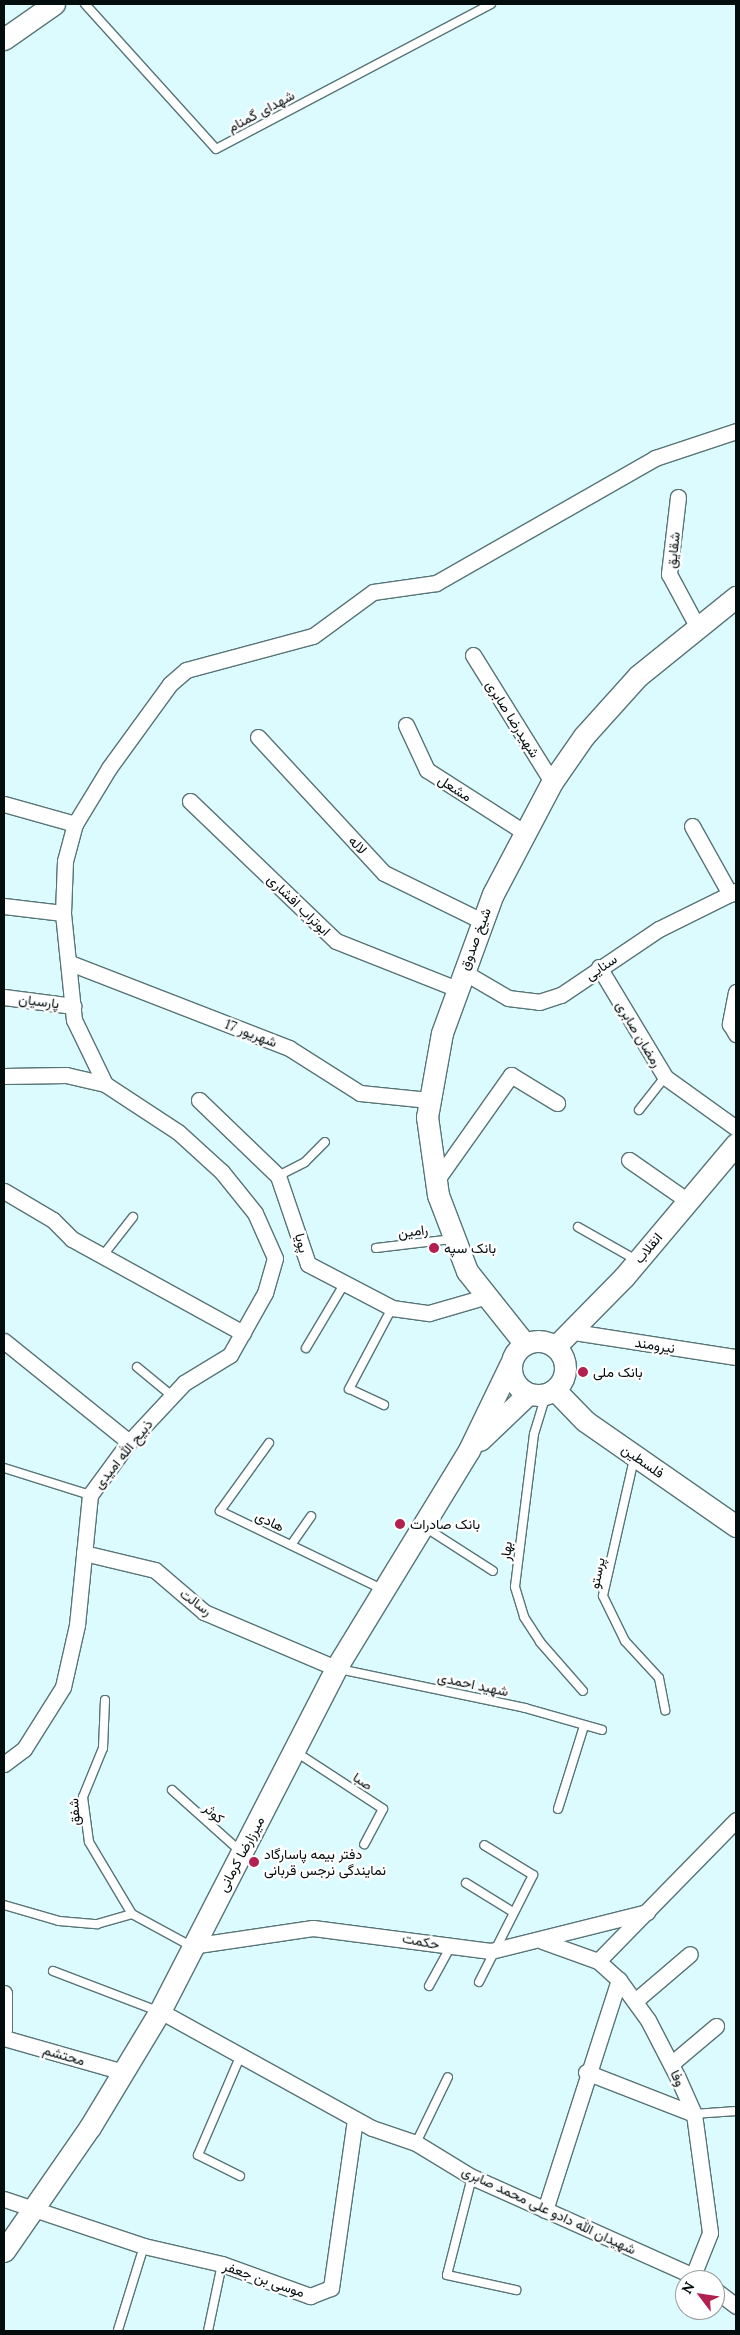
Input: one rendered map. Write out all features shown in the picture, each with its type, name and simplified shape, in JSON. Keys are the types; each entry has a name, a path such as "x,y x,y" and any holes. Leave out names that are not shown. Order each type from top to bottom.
{"main road":[{"path":"4,39 54,4"},
{"name":"شیخ صدوق","path":"525,1344 484,1296 453,1239 436,1181 429,1100 442,1032 482,921 524,832 552,782 613,703 698,626 736,597"},
{"name":"انقلاب","path":"555,1347 574,1332 638,1261 736,1144"},
{"path":"540,1341 555,1347 566,1369 543,1393 469,1450 510,1365 525,1344 540,1341"},
{"path":"510,1365 514,1383 543,1393"},
{"name":"فلسطین","path":"543,1393 585,1420 736,1526"},
{"name":"میرزارضا کرمانی","path":"4,2251 35,2208 160,2011 191,1946 296,1752 336,1668 469,1450"}],"street":[{"path":"105,1084 74,1020 70,963 63,913 64,861 75,824 108,768 170,684 186,670 313,636 373,592 436,582 655,458 736,431"},
{"name":"شقایق","path":"678,497 669,574 698,626"},
{"name":"شهیدرضا صابری","path":"473,655 552,782"},
{"name":"مشعل","path":"406,725 427,770 524,832"},
{"name":"لاله","path":"258,737 384,873 482,921"},
{"name":"ابوتراب افشاری","path":"190,800 336,941 460,980"},
{"path":"4,804 75,824"},
{"path":"692,826 733,893"},
{"name":"سنایی","path":"460,980 508,998 539,1002 561,995 599,967 659,929 733,893"},
{"path":"4,906 63,913"},
{"name":"17 شهریور","path":"70,963 289,1048 360,1093 429,1100"},
{"name":"رمضان صابری","path":"599,967 665,1077 736,1128"},
{"path":"736,992 730,1024 736,1034"},
{"name":"پارسیان","path":"4,997 73,1006"},
{"path":"4,1076 66,1075 105,1084"},
{"path":"436,1181 511,1075 557,1103"},
{"name":"ذبیح الله امیدی","path":"6,1758 24,1749 63,1687 77,1625 90,1495 130,1442 184,1383 230,1355 265,1293 275,1258 255,1214 222,1172 178,1132 105,1084"},
{"name":"پویا","path":"199,1100 278,1176 308,1264 343,1286 392,1308 429,1312 484,1296"},
{"path":"629,1160 688,1201"},
{"path":"4,1191 53,1220 72,1239 104,1254 243,1332"},
{"name":"نیرومند","path":"574,1332 736,1357"},
{"path":"4,1341 130,1442"},
{"name":"رسالت","path":"84,1553 155,1570 204,1612 336,1668"},
{"name":"حکمت","path":"598,1961 734,1829"},
{"name":"حکمت","path":"191,1946 313,1928 491,1951 542,1941 647,1912"},
{"name":"وفا","path":"542,1941 598,1961 619,1980 635,2001 671,2064 694,2114 710,2233 700,2270"},
{"path":"635,2001 690,1954"},
{"path":"545,2210 586,2072 619,1980"},
{"path":"4,1993 4,2030"},
{"name":"شهیدان الله دادو علی محمد صابری","path":"160,2011 355,2120 416,2143 472,2177 684,2270"},
{"path":"671,2064 716,2026"},
{"name":"محتشم","path":"4,2038 123,2072"},
{"path":"586,2072 694,2114"},
{"name":"موسی بن جعفر","path":"4,2199 144,2246 222,2264 310,2296 331,2288 355,2120"},
{"path":"725,2298 736,2306"}],"lane":[{"name":"شهدای گمنام","path":"85,4 216,149 491,4"},
{"path":"639,1110 665,1077"},
{"path":"278,1176 305,1162 325,1142"},
{"path":"104,1254 133,1217"},
{"path":"578,1227 638,1261"},
{"name":"رامین","path":"376,1248 453,1239"},
{"path":"306,1348 343,1286"},
{"path":"384,1405 349,1389 392,1308"},
{"path":"137,1367 172,1396"},
{"name":"بهار","path":"543,1393 534,1434 515,1587 529,1625 583,1691"},
{"name":"هادی","path":"269,1443 220,1511 383,1590"},
{"name":"پرستو","path":"635,1456 603,1596 625,1642 659,1678 665,1710"},
{"path":"4,1468 90,1495"},
{"path":"291,1545 311,1516"},
{"path":"422,1526 493,1571"},
{"name":"شهید احمدی","path":"336,1668 525,1708 602,1730"},
{"name":"شفق","path":"104,1700 103,1748 82,1797 89,1842 132,1914"},
{"path":"558,1809 584,1726"},
{"name":"صبا","path":"296,1752 383,1809 364,1844"},
{"name":"کوثر","path":"172,1790 241,1853"},
{"path":"479,1982 491,1951 533,1875 484,1845"},
{"path":"466,1883 512,1912"},
{"path":"4,1905 59,1921 97,1924 132,1914 191,1946"},
{"path":"429,1986 451,1946"},
{"path":"53,1970 160,2011"},
{"path":"240,2057 198,2155 240,2176"},
{"path":"416,2143 448,2077"},
{"path":"694,2114 736,2111"},
{"path":"472,2177 447,2275 516,2290"},
{"path":"118,2330 144,2246"},
{"path":"208,2331 222,2264"}],"place":[{"name":"بانک سپه","path":"434,1248"},
{"name":"بانک ملی","path":"583,1372"},
{"name":"بانک صادرات","path":"400,1524"},
{"name":"دفتر بیمه پاسارگاد نمایندگی نرجس قربانی","path":"254,1862"}]}
